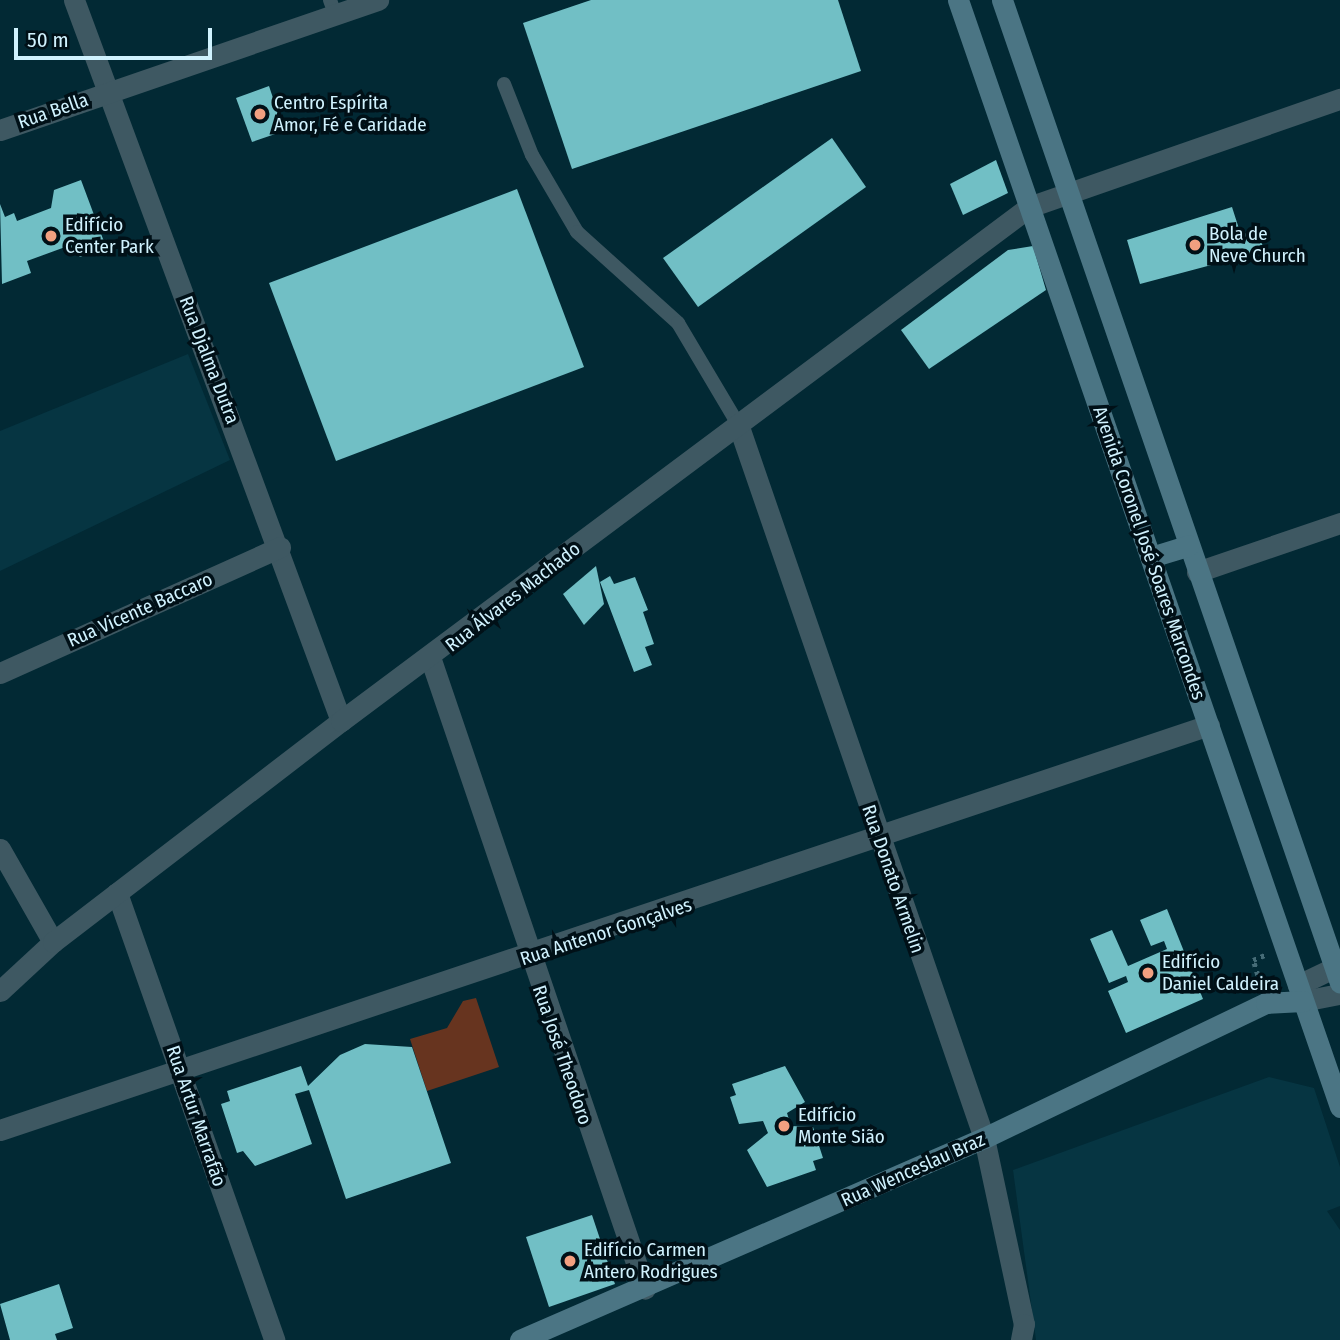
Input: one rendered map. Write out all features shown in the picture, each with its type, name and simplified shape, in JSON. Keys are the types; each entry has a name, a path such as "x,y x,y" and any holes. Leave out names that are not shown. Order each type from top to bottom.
{"main road":[{"name":"Avenida Coronel José Soares Marcondes","path":"958,0 1340,1107"},
{"name":"Avenida Coronel José Soares Marcondes","path":"1002,0 1197,572 1338,972"},
{"path":"1151,557 1188,545"},
{"name":"Rua Wenceslau Braz","path":"520,1340 645,1289 984,1138 1266,1003 1301,993"}],"street":[{"name":"Rua Djalma Dutra","path":"74,0 106,93 280,547 341,721"},
{"name":"Rua Bella","path":"0,130 106,93 332,7 378,0"},
{"name":"Rua Álvares Machado","path":"0,991 53,942 341,721 431,660 738,424 1029,207 1340,99"},
{"name":"Rua Donato Armelin","path":"738,424 878,840 984,1138 1024,1324 1021,1340"},
{"path":"1197,572 1340,523"},
{"name":"Rua Vicente Baccaro","path":"0,673 280,547"},
{"name":"Rua José Theodoro","path":"431,660 528,958 645,1289"},
{"name":"Rua Antenor Gonçalves","path":"0,1130 528,958 1209,725"},
{"path":"0,849 53,942"},
{"name":"Rua Artur Marrafão","path":"117,893 274,1340"},
{"path":"1301,993 1338,972"},
{"path":"1301,993 1340,994"}],"lane":[{"path":"504,84 532,155 577,232 678,323 738,424"}],"shaded area":[{"path":"188,354 230,460 0,571 0,431"},
{"path":"476,998 499,1067 427,1091 410,1039 447,1028 463,1001"},
{"path":"1269,1077 1314,1088 1340,1167 1340,1206 1327,1211 1340,1230 1340,1340 1036,1340 1013,1170"}],"building":[{"path":"591,0 838,0 861,71 572,169 523,23"},
{"name":"Centro Espírita Amor, Fé e Caridade","path":"269,86 284,131 252,142 236,98"},
{"path":"832,138 866,187 698,307 663,258"},
{"path":"996,160 1008,193 963,215 950,184"},
{"name":"Edifício Center Park","path":"81,180 106,247 80,257 68,246 27,261 31,273 2,284 0,204 5,217 14,213 17,221 51,208 54,190"},
{"path":"517,189 584,367 336,461 269,283"},
{"name":"Bola de Neve Church","path":"1232,207 1241,235 1258,229 1264,251 1140,284 1127,240"},
{"path":"1033,246 1046,290 929,369 901,330 1008,250"},
{"path":"596,566 604,604 584,625 563,594"},
{"path":"610,576 614,584 635,577 648,610 643,612 654,644 645,647 652,665 634,672 600,582"},
{"name":"Edifício Daniel Caldeira","path":"1167,909 1203,999 1126,1033 1108,991 1128,982 1126,976 1109,983 1090,939 1112,930 1128,966 1167,949 1164,941 1151,946 1140,920"},
{"path":"365,1044 412,1047 451,1163 346,1199 309,1090 295,1094 312,1144 255,1166 243,1151 237,1153 221,1104 230,1101 227,1091 301,1066 308,1086 340,1055"},
{"name":"Edifício Monte Sião","path":"785,1066 805,1102 787,1113 791,1126 813,1127 823,1158 813,1161 816,1170 767,1187 747,1150 768,1133 763,1121 739,1124 730,1097 736,1095 732,1084"},
{"name":"Edifício Carmen Antero Rodrigues","path":"592,1215 615,1284 549,1307 526,1237"},
{"path":"59,1284 73,1328 55,1334 57,1340 10,1340 0,1304"}],"place":[{"name":"Centro Espírita Amor, Fé e Caridade","path":"260,114"},
{"name":"Edifício Center Park","path":"51,236"},
{"name":"Bola de Neve Church","path":"1195,245"},
{"name":"Edifício Daniel Caldeira","path":"1148,973"},
{"name":"Edifício Monte Sião","path":"784,1126"},
{"name":"Edifício Carmen Antero Rodrigues","path":"570,1261"}]}
